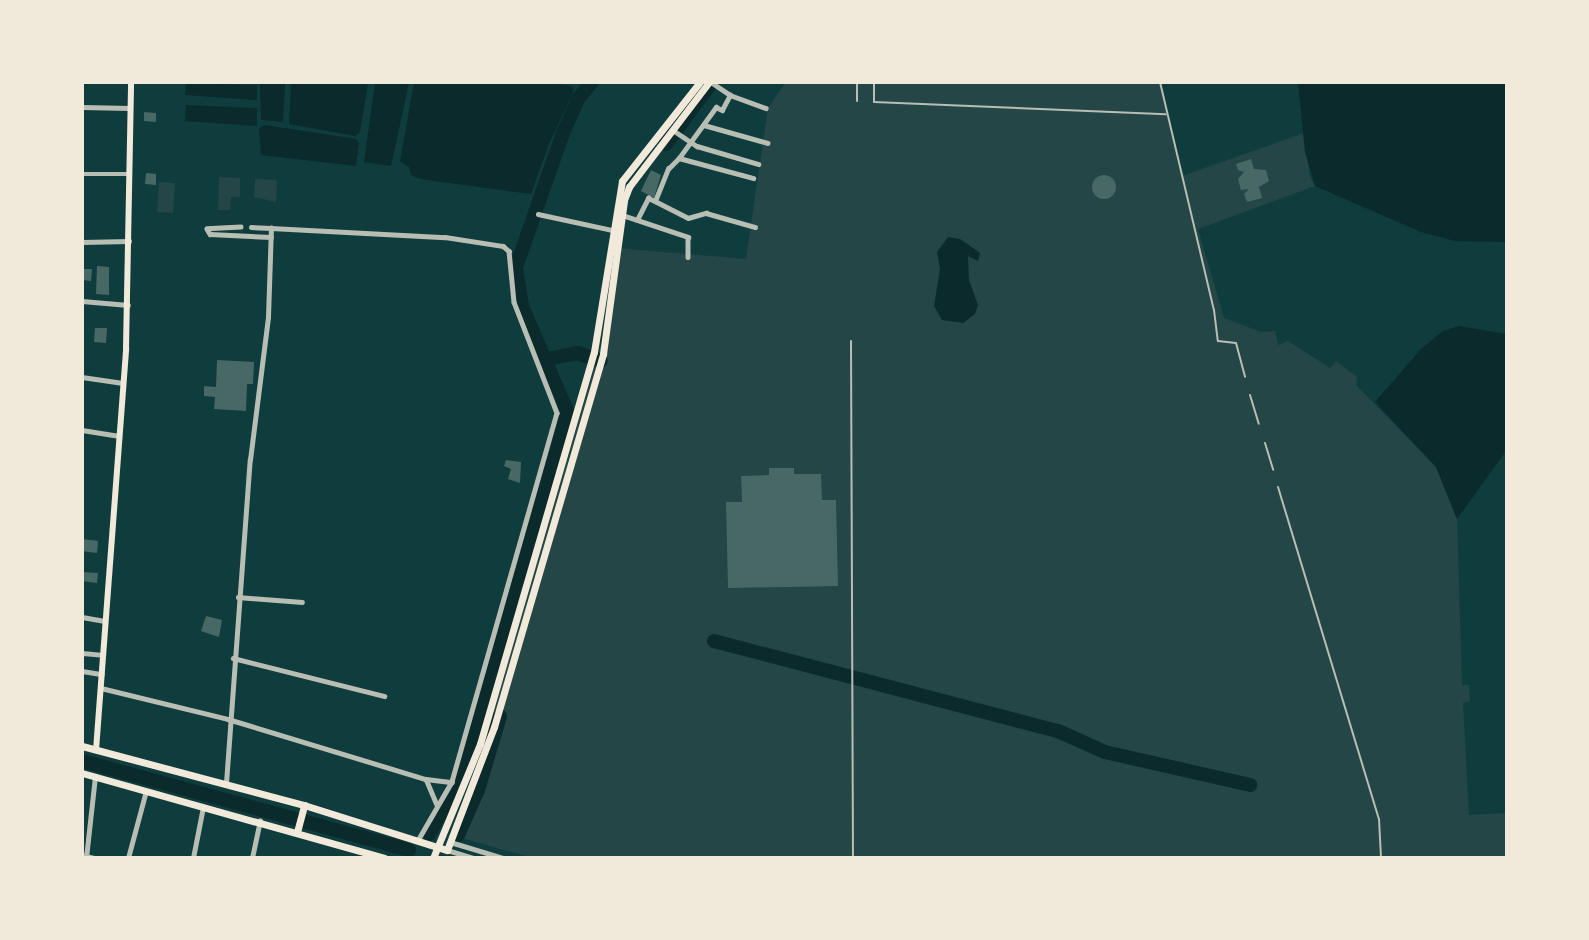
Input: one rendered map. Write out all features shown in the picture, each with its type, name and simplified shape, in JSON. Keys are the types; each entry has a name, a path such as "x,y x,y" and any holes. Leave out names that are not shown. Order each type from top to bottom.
{"main road":[{"path":"96,750 128,305 131,82"},
{"path":"434,858 480,744 504,651 594,352 612,230 627,174 700,82"},
{"path":"448,846 494,727 603,354 623,215 620,199 676,132 711,83"},
{"path":"585,381 594,383"},
{"path":"504,651 515,654"},
{"path":"82,746 226,783 419,839 438,847 448,846"},
{"path":"82,773 297,831 384,858"},
{"path":"297,831 303,806"},
{"path":"441,839 448,846"}],"street":[{"path":"711,83 730,95 766,108"},
{"path":"655,201 668,169 680,158 716,107 722,110 730,95"},
{"path":"82,106 130,108"},
{"path":"704,126 768,143"},
{"path":"676,132 691,143 758,164"},
{"path":"680,158 753,178"},
{"path":"82,174 128,174"},
{"path":"637,220 648,198 688,218 706,213 755,227"},
{"path":"538,214 612,230"},
{"path":"623,215 688,237 688,257"},
{"path":"241,227 207,229 210,234 271,237"},
{"path":"251,227 444,237 507,249 513,302 556,403 547,450 452,782 419,839"},
{"path":"226,783 228,719 238,597 268,317 271,228"},
{"path":"82,242 129,241"},
{"path":"82,302 128,305"},
{"path":"82,377 123,383"},
{"path":"82,430 118,436"},
{"path":"238,597 302,603"},
{"path":"82,617 105,621"},
{"path":"82,653 103,655"},
{"path":"233,658 384,696"},
{"path":"82,671 102,674"},
{"path":"101,688 228,719 426,779 452,782"},
{"path":"94,858 85,856 95,776"},
{"path":"426,779 437,805"},
{"path":"128,858 146,790"},
{"path":"193,858 203,807"},
{"path":"252,858 260,821"},
{"path":"448,846 474,858"},
{"path":"448,846 503,858"}],"lane":[{"path":"857,82 857,101"},
{"path":"874,82 874,102 1166,114"},
{"path":"1160,82 1214,310 1218,341 1236,344 1245,377"},
{"path":"851,341 850,692 853,858"},
{"path":"1250,395 1259,424"},
{"path":"1265,443 1273,470"},
{"path":"1278,487 1379,819 1381,858"}],"shaded area":[{"path":"186,83 257,85 257,100 185,95"},
{"path":"260,83 285,83 283,122 261,120"},
{"path":"291,83 368,83 360,132 355,136 289,124"},
{"path":"375,83 409,83 391,166 364,162"},
{"path":"414,83 548,83 572,86 574,90 549,144 531,194 420,179 411,175 409,167 400,161"},
{"path":"785,83 1160,83 1182,176 1304,133 1310,177 1315,186 1198,229 1224,318 1261,332 1275,331 1278,345 1288,341 1330,368 1336,361 1357,377 1356,385 1436,467 1457,519 1462,685 1469,685 1470,701 1463,703 1469,815 1506,813 1506,857 532,858 452,835 472,785 610,314 617,248 746,259 768,108"},
{"path":"1298,83 1506,83 1506,242 1455,241 1421,232 1315,186 1305,152"},
{"path":"186,105 257,108 257,126 185,121"},
{"path":"265,125 356,139 359,143 356,166 261,155 259,128"},
{"path":"219,177 240,178 240,197 231,197 230,210 218,210"},
{"path":"255,179 277,180 276,202 254,197"},
{"path":"159,182 175,183 173,213 157,212"},
{"path":"948,237 960,239 980,253 978,261 968,256 969,280 978,305 975,314 963,323 942,320 934,306 940,269 937,252"},
{"path":"1459,326 1506,334 1506,451 1457,519 1436,467 1375,402 1421,349 1443,331"}],"building":[{"path":"144,112 156,113 156,122 144,121"},
{"path":"1251,159 1254,169 1266,170 1269,181 1259,187 1262,198 1247,202 1244,194 1249,189 1241,190 1238,179 1244,172 1238,170 1236,164"},
{"path":"651,170 661,175 654,198 641,191"},
{"path":"146,173 156,174 156,185 145,184"},
{"path":"1104,175 1112,179 1116,187 1112,195 1104,199 1096,195 1092,187 1096,179"},
{"path":"97,266 109,267 109,295 96,294"},
{"path":"82,269 92,269 91,281 82,280"},
{"path":"95,328 107,328 106,343 94,342"},
{"path":"217,360 254,362 253,384 247,384 246,411 214,409 215,397 204,396 204,386 216,387"},
{"path":"506,460 521,462 520,483 508,479 511,469 504,466"},
{"path":"769,468 794,468 794,474 821,474 822,500 836,500 838,586 728,588 726,502 742,502 741,476 769,475"},
{"path":"82,539 98,541 97,553 82,551"},
{"path":"82,572 98,573 97,583 82,581"},
{"path":"206,616 222,620 219,637 201,631"}],"waterway":[{"path":"429,834 457,785 477,729 567,411 522,306 516,267 563,133 578,99 592,82"},
{"path":"666,144 712,82"},
{"path":"547,359 577,353 601,361"},
{"path":"714,641 1058,731 1105,752 1250,785"},
{"path":"458,835 478,790 500,716"},
{"path":"82,761 409,850"}]}
